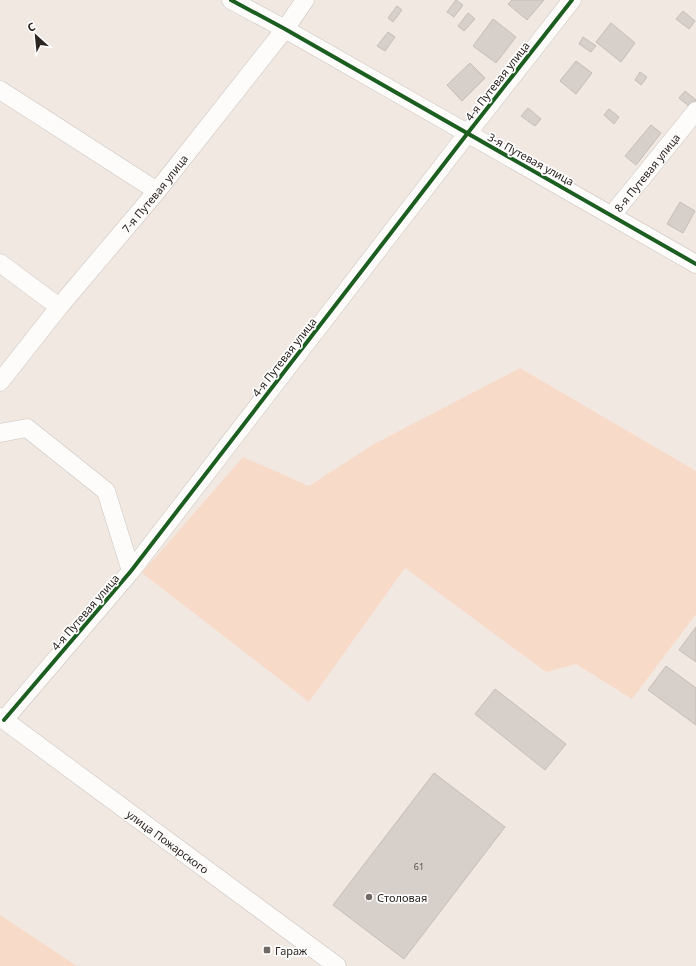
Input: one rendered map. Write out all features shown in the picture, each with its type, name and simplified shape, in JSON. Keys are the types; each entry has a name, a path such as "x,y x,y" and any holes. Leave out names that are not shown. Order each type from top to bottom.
{"street":[{"name":"3-я Путевая улица","path":"231,0 285,29 696,264"},
{"name":"7-я Путевая улица","path":"0,382 59,307 157,191 285,29 306,0"},
{"name":"4-я Путевая улица","path":"2,718 131,571 572,0"},
{"path":"0,90 157,191"},
{"name":"8-я Путевая улица","path":"612,215 696,111"},
{"path":"0,263 59,307"},
{"path":"0,433 27,428 106,491 131,571"},
{"name":"улица Пожарского","path":"2,718 337,966"}],"shaded area":[{"path":"520,368 696,471 696,614 632,699 576,664 546,672 405,568 309,702 142,573 243,457 309,486 374,444"},
{"path":"0,915 77,966 0,966"}],"building":[{"path":"456,0 463,5 454,17 447,12"},
{"path":"512,0 544,0 527,20 508,4"},
{"path":"397,6 402,10 393,22 388,18"},
{"path":"683,11 695,21 689,29 676,19"},
{"path":"468,13 475,19 464,31 458,26"},
{"path":"493,19 516,37 496,63 473,46"},
{"path":"611,23 635,43 621,62 596,42"},
{"path":"388,32 395,37 385,51 377,46"},
{"path":"583,37 596,46 591,52 579,44"},
{"path":"576,61 592,73 576,94 560,81"},
{"path":"470,63 485,78 462,101 447,85"},
{"path":"640,72 647,77 641,85 635,80"},
{"path":"685,91 696,100 690,107 679,98"},
{"path":"528,108 541,119 535,126 521,116"},
{"path":"609,109 619,117 614,124 604,115"},
{"path":"651,125 661,133 636,165 625,156"},
{"path":"680,202 695,211 683,233 667,224"},
{"path":"696,627 696,662 679,650"},
{"path":"666,666 696,688 696,725 648,690"},
{"path":"495,689 566,744 545,770 475,714"},
{"path":"434,773 505,827 404,959 333,905"}],"cycle path":[{"path":"231,0 285,29 696,264"},
{"path":"4,720 131,571 572,0"}],"place":[{"name":"Столовая","path":"369,897"},
{"name":"Гараж","path":"267,950"}]}
